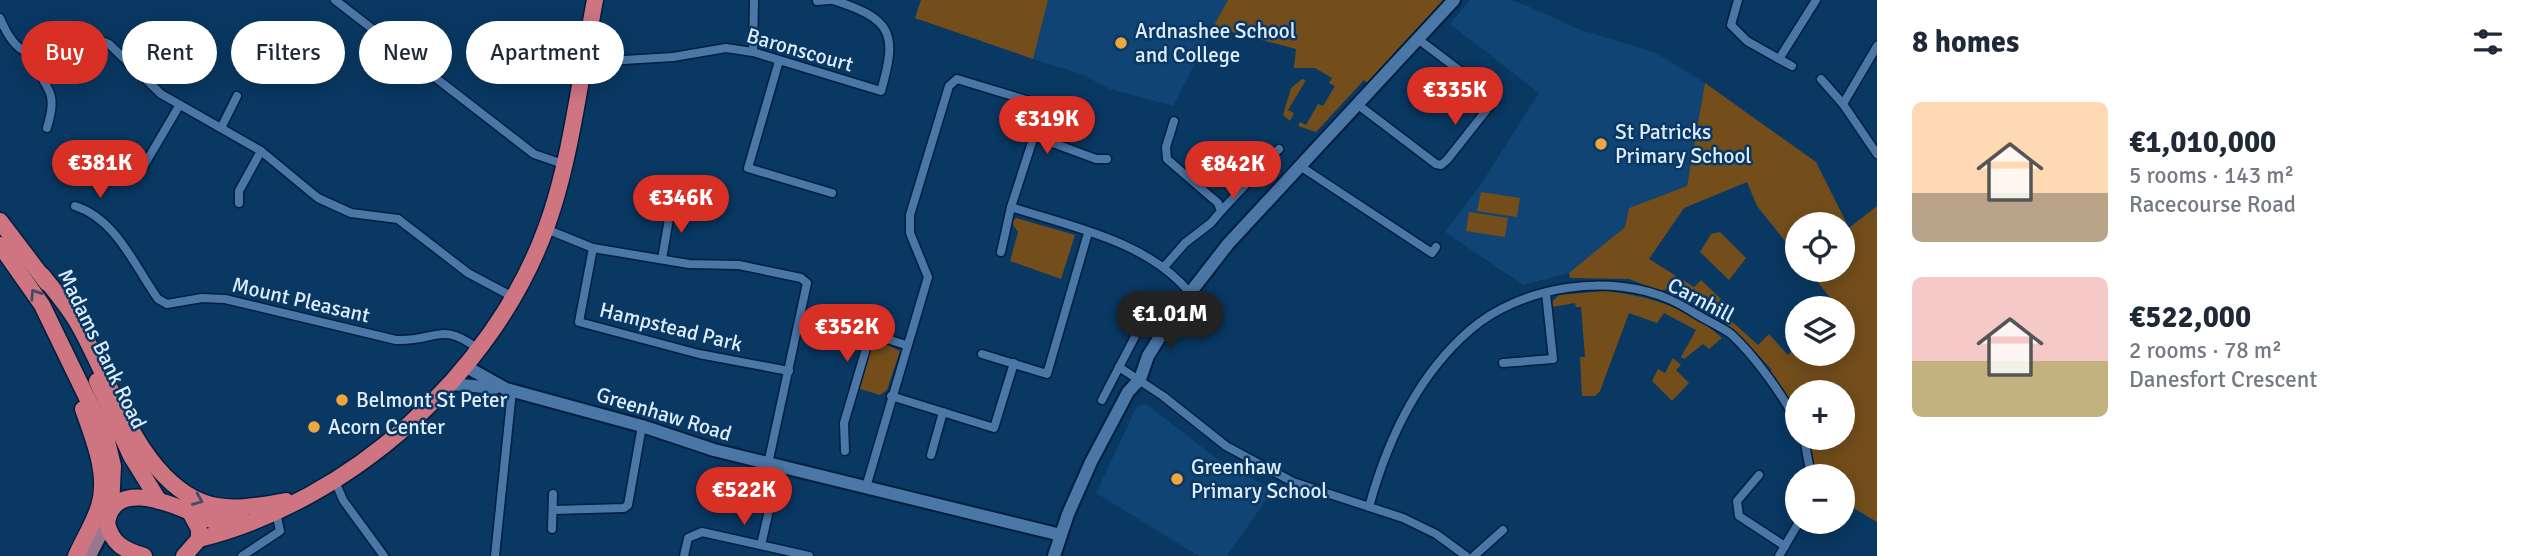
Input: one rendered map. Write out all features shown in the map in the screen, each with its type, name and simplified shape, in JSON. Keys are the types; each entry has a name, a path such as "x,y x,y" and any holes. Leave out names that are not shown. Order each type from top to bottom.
{"highway":[{"path":"591,21 596,0"},
{"path":"136,555 115,542 109,516 118,503 136,496 159,501 214,521 279,520 369,457 450,384 478,349 513,297 546,229 563,164 578,84"},
{"name":"Madams Bank Road","path":"0,221 42,275 77,338 131,456 159,501"},
{"name":"Madams Bank Road","path":"0,245 42,305 106,437 113,466 109,516"},
{"path":"42,275 78,323 147,456 172,484 205,504 236,508 317,493"},
{"path":"63,347 97,449 102,486 100,505 76,556"},
{"path":"190,512 199,529 197,547"},
{"path":"184,556 197,547 255,520"}],"main road":[{"path":"1054,556 1091,462 1128,393 1139,379 1148,356 1189,292 1228,244 1454,0"},
{"name":"Greenhaw Road","path":"465,366 509,390 642,426 677,439 1061,535"},
{"path":"450,384 509,390"},
{"path":"90,556 109,516"}],"street":[{"path":"335,0 534,154 563,164"},
{"path":"752,51 754,0"},
{"name":"Baronscourt","path":"624,60 673,57 726,48 752,51 881,91 891,53 884,27 875,18 831,0 817,1"},
{"path":"1738,0 1731,25 1747,41 1792,66"},
{"path":"1779,59 1816,0"},
{"path":"0,18 9,39 21,49"},
{"path":"1357,103 1436,164 1441,165 1447,160 1496,98 1418,39"},
{"path":"108,47 122,59"},
{"path":"1843,104 1876,50"},
{"path":"779,61 748,167 832,193"},
{"path":"866,487 928,277 910,233 910,215 949,86 957,79 1036,103 1040,113 1011,207 1002,252"},
{"path":"1821,79 1843,104 1877,154"},
{"path":"44,84 51,95 47,128"},
{"path":"151,84 179,106 261,150 318,198 351,213 398,219 468,272 513,297"},
{"path":"221,128 237,96"},
{"path":"142,169 179,106"},
{"path":"1174,121 1166,147 1167,159 1218,202 1221,211"},
{"path":"1034,136 1096,159 1107,159"},
{"path":"1164,267 1185,243 1212,223 1279,149"},
{"path":"239,203 239,191 261,150"},
{"path":"1300,166 1432,253 1436,247"},
{"name":"Mount Pleasant","path":"75,206 92,212 108,225 158,299 167,304 202,298 225,299 396,340 414,341 443,332 459,335 478,349"},
{"path":"662,259 671,207"},
{"path":"1011,207 1088,233 1164,267 1189,292"},
{"path":"546,229 593,248 662,259 762,269 801,278 807,283 789,371 761,545"},
{"path":"982,354 1046,374 1088,233"},
{"name":"Hampstead Park","path":"593,248 579,323 699,354 789,371"},
{"name":"Carnhill","path":"1369,507 1382,464 1400,421 1451,350 1471,328 1503,308 1546,293 1567,288 1611,286 1670,299 1731,334 1785,401"},
{"path":"1503,363 1553,359 1546,293"},
{"path":"1102,400 1154,300"},
{"path":"845,451 844,423 868,342 881,337 906,345"},
{"path":"891,396 994,428 1014,363"},
{"path":"1119,367 1139,379 1226,446 1293,482 1403,517 1436,534 1466,556"},
{"path":"495,556 509,390"},
{"path":"931,455 943,412"},
{"path":"553,510 624,508 628,505 642,426"},
{"path":"1759,475 1737,501 1740,516 1785,546"},
{"path":"335,481 343,500 384,556"},
{"path":"552,529 553,494"},
{"path":"242,556 279,520"},
{"path":"1474,556 1503,530"},
{"path":"684,556 688,538 702,532 809,556"},
{"path":"1779,556 1792,534"}],"shaded area":[{"path":"921,0 1048,0 1033,59 915,18"},
{"name":"Ardnashee School and College","path":"1048,0 1228,0 1173,106 1110,89 1081,74 1033,59"},
{"path":"1228,0 1445,0 1370,85 1364,80 1316,132 1298,126 1300,122 1306,125 1318,104 1323,106 1335,86 1329,83 1332,78 1315,68 1294,68 1296,49 1213,27"},
{"name":"St Patricks Primary School","path":"1470,0 1509,0 1523,4 1581,30 1654,52 1705,83 1687,186 1629,208 1625,227 1569,273 1523,285 1445,232 1479,187 1539,93 1450,24"},
{"path":"1302,79 1306,80 1288,110 1294,113 1290,121 1283,115 1291,88"},
{"path":"1705,83 1816,162 1841,212 1785,212 1785,241 1757,206 1747,182 1684,208 1649,259 1676,276 1671,288 1660,291 1629,279 1570,278 1569,273 1625,227 1629,208 1687,186"},
{"path":"1481,192 1520,198 1517,217 1477,211"},
{"path":"1877,206 1877,522 1855,509 1855,464 1813,464 1811,450 1855,450 1855,380 1785,380 1785,396 1770,373 1771,369 1741,337 1712,312 1679,295 1683,280 1694,287 1701,280 1721,299 1715,306 1758,345 1769,334 1785,352 1785,366 1855,366 1855,296 1829,296 1818,282 1855,282 1855,223"},
{"path":"1469,212 1508,218 1505,237 1466,231"},
{"path":"1016,218 1075,235 1061,279 1010,261 1018,232 1011,222"},
{"path":"1720,232 1746,258 1729,280 1700,252 1711,234"},
{"path":"1605,291 1637,296 1682,311 1722,338 1709,349 1703,344 1684,359 1681,357 1696,330 1664,313 1657,323 1629,313 1600,391 1595,396 1582,396 1580,357 1585,357 1581,307 1576,307 1575,303 1552,307 1551,303 1559,295"},
{"path":"881,342 900,351 887,390 880,395 860,389 870,348"},
{"path":"1673,358 1681,365 1676,370 1689,383 1672,401 1652,381 1658,369 1665,373"},
{"name":"Greenhaw Primary School","path":"1146,404 1216,458 1273,490 1227,556 1199,556 1096,493 1137,406"}],"place":[{"name":"Ardnashee School and College","path":"1121,43"},
{"name":"St Patricks Primary School","path":"1601,144"},
{"name":"Belmont St Peter","path":"342,400"},
{"name":"Acorn Center","path":"314,427"},
{"name":"Greenhaw Primary School","path":"1177,479"}]}
